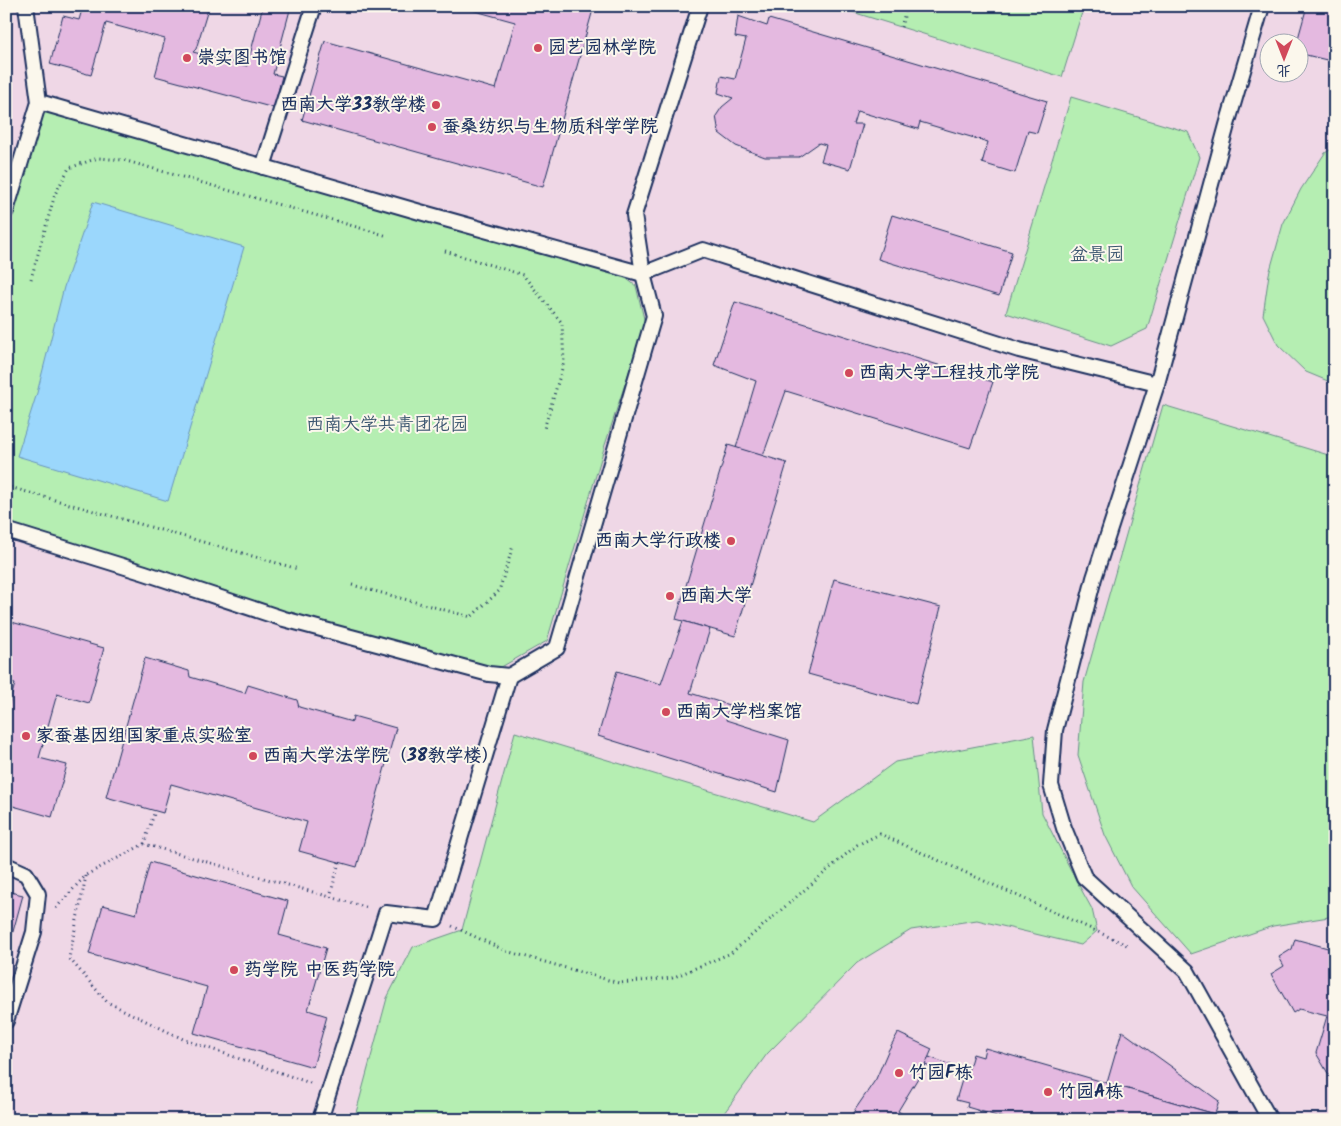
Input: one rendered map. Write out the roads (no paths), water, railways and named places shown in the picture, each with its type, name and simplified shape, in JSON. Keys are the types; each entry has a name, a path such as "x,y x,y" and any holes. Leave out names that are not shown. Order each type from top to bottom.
{"lane":[{"path":"6,211 38,102 26,6"},
{"path":"263,167 314,6"},
{"path":"6,530 284,619 489,674 509,676 557,648 654,316 643,274 634,215 700,6"},
{"path":"1262,6 1227,125 1157,384 1094,578 1055,730 1051,785 1064,828 1084,877 1188,971 1270,1120"},
{"path":"38,102 643,274 703,250 1019,350 1157,384"},
{"path":"320,1120 386,913 436,919 509,676"},
{"path":"6,865 26,874 38,894 34,932 6,1021"}],"water":[{"path":"93,202 244,247 168,501 17,456 37,393 64,287"}],"place":[{"name":"园艺园林学院","path":"538,48"},
{"name":"崇实图书馆","path":"187,58"},
{"name":"西南大学33教学楼","path":"436,105"},
{"name":"蚕桑纺织与生物质科学学院","path":"432,127"},
{"name":"西南大学工程技术学院","path":"849,373"},
{"name":"西南大学行政楼","path":"731,541"},
{"name":"西南大学","path":"670,596"},
{"name":"西南大学档案馆","path":"666,712"},
{"name":"家蚕基因组国家重点实验室","path":"26,736"},
{"name":"西南大学法学院（38教学楼）","path":"253,756"},
{"name":"药学院 中医药学院","path":"234,970"},
{"name":"竹园F栋","path":"899,1073"},
{"name":"竹园A栋","path":"1048,1092"}],"park label":[{"name":"盆景园","path":"1097,255"},
{"name":"西南大学共青团花园","path":"387,425"}]}
